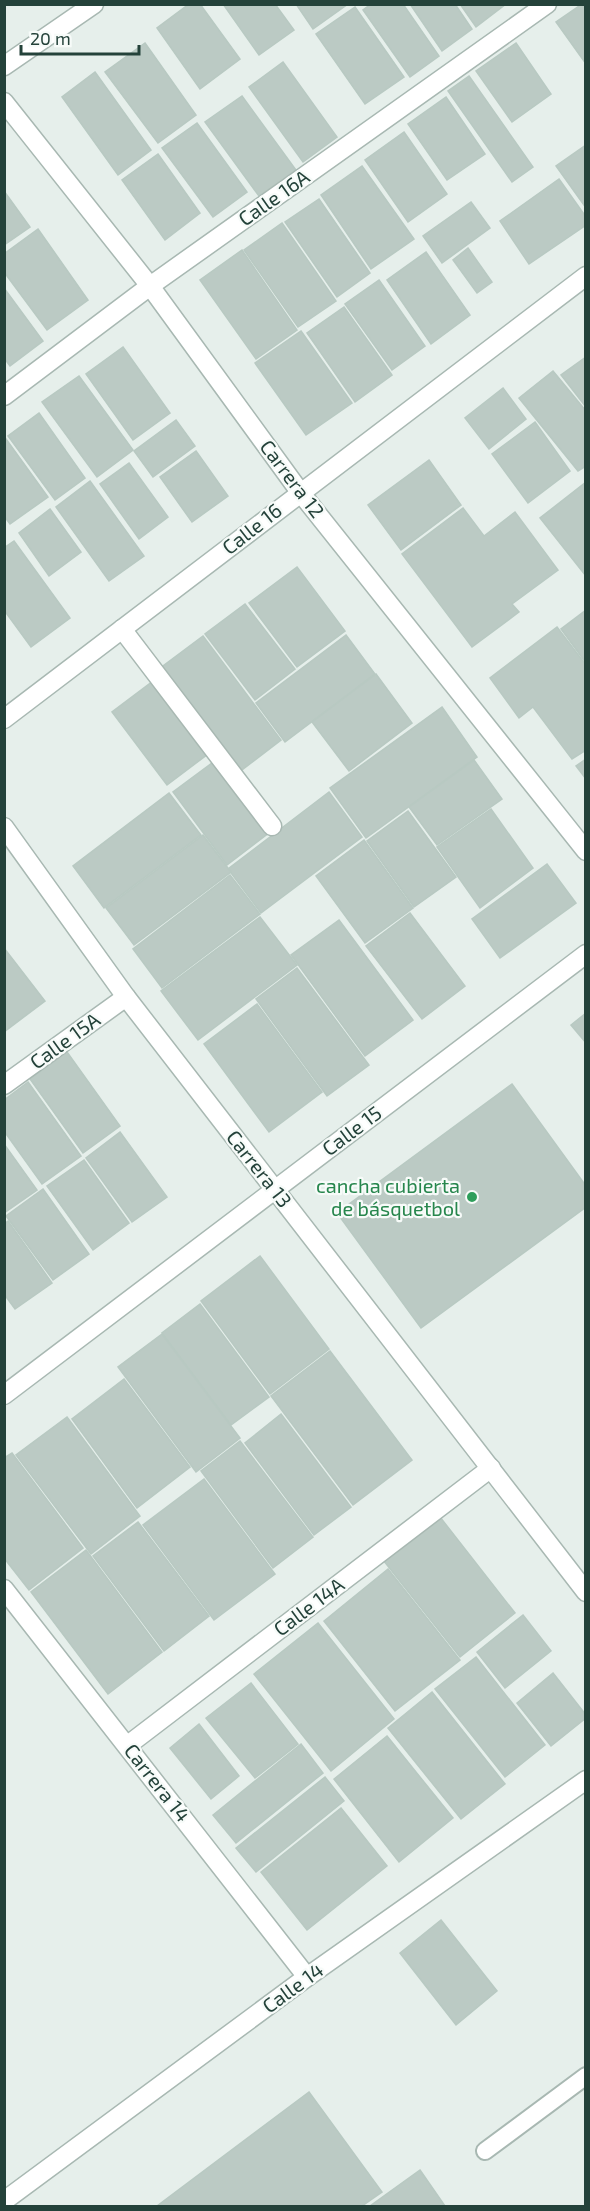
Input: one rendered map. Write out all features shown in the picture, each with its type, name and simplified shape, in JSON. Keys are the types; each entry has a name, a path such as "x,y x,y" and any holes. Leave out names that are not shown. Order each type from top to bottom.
{"street":[{"path":"4,66 94,4"},
{"name":"Calle 16A","path":"4,396 150,286 546,4"},
{"name":"Carrera 12","path":"4,102 150,286 300,492 585,851"},
{"name":"Calle 16","path":"4,719 585,276"},
{"path":"122,628 273,826"},
{"name":"Carrera 13","path":"4,827 126,997 585,1592"},
{"name":"Calle 15","path":"4,1395 585,954"},
{"name":"Calle 15A","path":"4,1085 126,997"},
{"name":"Calle 14A","path":"128,1745 491,1468"},
{"name":"Carrera 14","path":"4,1589 307,1977"},
{"name":"Calle 14","path":"4,2201 307,1977 585,1780"}],"lane":[{"path":"485,2151 585,2076"}],"building":[{"path":"189,4 200,4 240,59 200,89 157,28"},
{"path":"223,4 275,4 294,30 259,55"},
{"path":"296,4 348,4 313,29"},
{"path":"371,4 403,4 439,56 410,77 363,10"},
{"path":"410,4 455,4 472,29 442,51"},
{"path":"460,4 506,4 476,27"},
{"path":"582,4 586,9 586,64 556,22"},
{"path":"355,7 404,77 365,104 316,34"},
{"path":"145,43 196,115 158,143 105,72"},
{"path":"516,43 551,94 512,122 476,71"},
{"path":"283,62 337,137 303,162 249,87"},
{"path":"95,72 151,150 118,175 62,97"},
{"path":"469,76 533,167 512,182 448,91"},
{"path":"242,96 296,170 259,196 205,122"},
{"path":"446,97 485,154 447,180 408,124"},
{"path":"197,123 247,192 213,217 162,148"},
{"path":"404,132 447,194 408,222 365,160"},
{"path":"586,145 586,208 556,166"},
{"path":"158,154 200,213 165,240 122,180"},
{"path":"362,166 414,239 371,269 321,195"},
{"path":"559,179 586,217 586,225 529,264 500,221"},
{"path":"4,191 30,227 4,245"},
{"path":"319,199 370,273 337,297 285,222"},
{"path":"471,202 490,228 442,263 423,236"},
{"path":"282,223 336,301 298,327 244,250"},
{"path":"38,229 88,300 47,330 4,272 4,254"},
{"path":"468,248 492,282 477,293 453,260"},
{"path":"242,250 297,330 256,359 200,280"},
{"path":"426,252 470,315 431,344 387,280"},
{"path":"379,280 425,346 392,370 345,304"},
{"path":"4,288 43,341 10,366 4,358"},
{"path":"344,307 392,375 355,402 307,333"},
{"path":"301,331 352,403 306,435 255,363"},
{"path":"123,347 170,413 133,440 86,374"},
{"path":"586,357 586,407 561,375"},
{"path":"553,371 586,411 586,466 578,471 519,398"},
{"path":"79,376 133,450 97,477 42,402"},
{"path":"503,388 526,419 489,449 465,418"},
{"path":"39,413 85,478 55,500 8,436"},
{"path":"176,420 195,446 153,477 134,451"},
{"path":"535,422 570,471 528,503 492,454"},
{"path":"6,439 48,497 10,524 4,516"},
{"path":"196,451 228,496 192,522 160,477"},
{"path":"429,460 461,505 401,550 368,505"},
{"path":"129,463 168,517 139,539 100,484"},
{"path":"90,481 144,556 109,581 56,507"},
{"path":"586,482 586,576 540,518"},
{"path":"463,508 484,536 515,512 558,570 512,604 519,612 472,647 402,554"},
{"path":"50,509 81,552 49,576 19,533"},
{"path":"14,541 70,618 31,647 4,610 4,548"},
{"path":"297,567 345,631 297,667 249,603"},
{"path":"245,604 295,669 255,700 205,634"},
{"path":"586,610 586,663 561,629"},
{"path":"557,627 586,665 586,750 572,759 533,707 519,718 490,678"},
{"path":"346,635 375,674 285,742 256,703"},
{"path":"203,636 281,740 238,773 159,669"},
{"path":"376,674 412,723 349,771 312,722"},
{"path":"157,678 212,751 167,785 112,712"},
{"path":"442,707 477,757 366,838 330,788"},
{"path":"586,759 586,779 576,766"},
{"path":"216,760 270,832 227,865 173,792"},
{"path":"474,760 502,799 437,845 409,807"},
{"path":"329,792 362,837 261,913 228,869"},
{"path":"169,793 201,835 104,908 73,866"},
{"path":"491,809 533,868 480,908 437,847"},
{"path":"408,811 456,877 414,907 367,841"},
{"path":"203,835 231,872 134,945 106,908"},
{"path":"364,840 413,908 365,943 316,876"},
{"path":"547,864 576,903 500,958 472,919"},
{"path":"230,875 260,914 162,988 133,949"},
{"path":"410,913 465,986 422,1019 366,946"},
{"path":"260,917 297,965 198,1040 161,991"},
{"path":"339,920 413,1020 365,1056 291,955"},
{"path":"4,948 45,1001 4,1032"},
{"path":"297,968 369,1065 327,1096 256,999"},
{"path":"257,1004 322,1092 269,1132 204,1044"},
{"path":"586,1013 586,1043 571,1025"},
{"path":"67,1052 120,1126 83,1153 30,1079"},
{"path":"28,1082 81,1156 42,1184 4,1131 4,1100"},
{"name":"cancha cubierta de básquetbol","path":"512,1084 586,1186 586,1207 421,1328 337,1213"},
{"path":"120,1132 167,1197 132,1222 86,1158"},
{"path":"4,1144 37,1190 4,1213"},
{"path":"84,1160 129,1223 93,1250 47,1186"},
{"path":"43,1189 89,1254 53,1280 6,1216"},
{"path":"8,1221 52,1283 15,1309 4,1294 4,1224"},
{"path":"260,1256 329,1349 270,1394 201,1301"},
{"path":"200,1304 269,1397 231,1425 162,1333"},
{"path":"162,1334 240,1438 196,1472 118,1367"},
{"path":"330,1351 412,1460 353,1505 271,1396"},
{"path":"124,1379 190,1467 137,1508 72,1419"},
{"path":"281,1414 351,1507 314,1535 245,1443"},
{"path":"67,1417 140,1516 91,1554 16,1455"},
{"path":"240,1441 313,1537 273,1568 201,1471"},
{"path":"12,1453 83,1548 29,1590 4,1558 4,1458"},
{"path":"204,1479 275,1574 214,1620 143,1525"},
{"path":"440,1517 515,1613 460,1657 384,1561"},
{"path":"138,1522 209,1616 164,1651 93,1556"},
{"path":"86,1550 162,1652 108,1694 31,1592"},
{"path":"388,1569 460,1660 395,1711 324,1621"},
{"path":"523,1615 551,1651 505,1688 477,1652"},
{"path":"318,1623 394,1719 331,1771 254,1674"},
{"path":"476,1657 545,1745 505,1777 435,1689"},
{"path":"553,1673 586,1718 551,1746 517,1703"},
{"path":"251,1683 298,1744 255,1778 206,1718"},
{"path":"432,1692 505,1784 461,1819 388,1728"},
{"path":"199,1724 239,1776 211,1799 170,1748"},
{"path":"387,1736 453,1818 399,1862 334,1779"},
{"path":"301,1744 323,1773 236,1843 213,1815"},
{"path":"325,1777 344,1801 256,1872 236,1848"},
{"path":"341,1808 387,1866 307,1930 261,1872"},
{"path":"441,1920 497,1991 456,2025 400,1953"},
{"path":"309,2092 382,2192 362,2206 157,2206"},
{"path":"420,2170 445,2206 370,2206"}],"place":[{"name":"cancha cubierta de básquetbol","path":"472,1197"}]}
